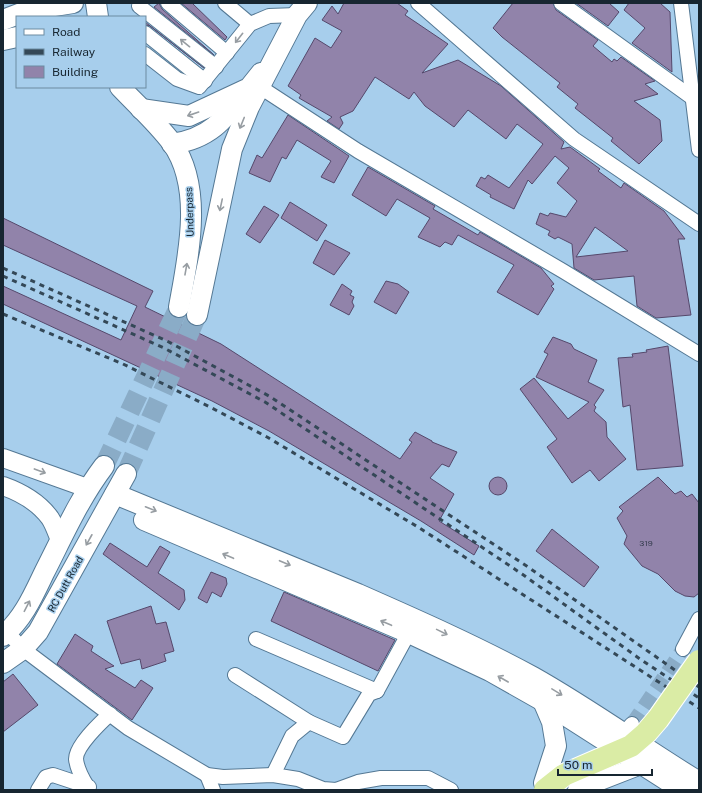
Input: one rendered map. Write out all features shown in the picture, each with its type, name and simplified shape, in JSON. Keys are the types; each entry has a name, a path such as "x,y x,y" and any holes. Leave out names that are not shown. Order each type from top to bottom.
{"main road":[{"path":"3,20 29,10 73,3"},
{"path":"96,3 98,16"},
{"path":"172,144 186,142 206,134 224,120 254,87 278,51 302,7"},
{"path":"3,40 16,38"},
{"path":"141,109 189,116 254,87"},
{"name":"Underpass","path":"121,88 172,144 180,158 187,179 191,221 188,311 232,149 249,107 254,87"},
{"path":"5,634 25,611 87,488 104,466"},
{"path":"126,474 112,500 253,558 532,677 621,733 648,760 682,790"},
{"name":"RC Dutt Road","path":"3,663 23,649 38,632 112,500"},
{"path":"412,626 543,701 621,733"},
{"path":"541,788 631,746 658,719 691,655"},
{"path":"541,788 556,746 552,722 543,701"},
{"path":"648,760 699,782"}],"street":[{"path":"168,3 227,53"},
{"path":"225,3 250,24"},
{"path":"418,3 574,139 699,224"},
{"path":"561,3 694,99"},
{"path":"681,3 694,99 699,150"},
{"path":"146,55 177,79 199,87 216,68 250,24 269,16 302,7"},
{"path":"138,8 216,68"},
{"path":"146,34 205,81"},
{"path":"254,87 358,151 563,271 699,354"},
{"path":"3,458 87,488"},
{"path":"3,486 34,502 42,509 50,519 60,540"},
{"path":"691,655 699,619"},
{"path":"236,675 309,722 343,737 369,694 377,691 412,626"},
{"path":"5,634 128,728 207,775 223,777 273,775 298,779 323,789 336,790 358,782 381,778 428,778 451,790"},
{"path":"256,639 377,691"},
{"path":"91,788 79,772 76,759 78,751 110,714"},
{"path":"273,775 292,736 309,722"},
{"path":"541,788 568,764 621,733"},
{"path":"577,790 648,760"},
{"path":"38,790 46,777 54,775 91,788"},
{"path":"207,775 213,790"}],"building":[{"path":"159,3 162,9 214,55 154,7"},
{"path":"181,3 192,3 227,37 225,40"},
{"path":"344,3 397,3 408,11 405,15 448,44 422,73 458,60 501,86 564,142 561,149 570,147 600,169 598,171 621,188 624,183 664,211 685,239 678,239 691,315 656,318 637,306 634,276 594,280 574,268 572,244 558,237 555,239 548,235 550,231 536,224 540,213 548,216 550,213 566,217 577,201 557,183 569,168 555,156 532,184 528,180 514,209 490,197 491,195 476,186 481,177 485,179 488,175 509,188 543,144 517,124 506,139 468,110 454,127 425,106 414,92 409,99 375,77 353,111 340,117 343,123 339,129 327,121 332,117 299,98 301,95 288,86 315,38 331,48 342,31 322,20 332,6 338,14","holes":["595,227 628,251 576,257"]},
{"path":"513,3 553,3 556,10 598,40 593,46 612,62 614,59 617,61 621,57 655,81 645,84 658,94 634,101 660,120 662,141 639,164 611,141 613,138 575,108 578,104 557,87 560,83 502,37 493,28"},
{"path":"576,3 609,3 619,12 608,26"},
{"path":"629,3 660,3 670,12 672,72 632,43 645,28 624,10"},
{"path":"288,115 349,156 334,183 321,177 331,161 297,140 286,159 282,157 270,182 249,173 257,155 262,158"},
{"path":"368,167 435,206 433,209 478,235 480,232 541,268 554,284 551,286 554,289 538,315 497,292 514,265 458,235 452,245 445,242 440,247 418,237 430,218 397,199 386,216 352,195"},
{"path":"290,202 327,225 317,241 281,218"},
{"path":"264,206 279,215 260,243 246,234"},
{"path":"3,218 153,291 145,307 221,344 400,459 412,442 409,440 415,432 432,442 457,452 449,467 442,464 430,478 454,494 439,521 479,546 474,555 421,521 269,431 212,401 3,304 3,286 121,340 137,306 3,245"},
{"path":"325,240 350,253 334,275 313,263"},
{"path":"386,281 398,284 409,292 396,314 374,302"},
{"path":"342,284 352,291 350,295 354,297 352,302 354,306 349,315 330,305"},
{"path":"553,337 571,344 574,349 597,360 588,382 604,390 594,405 596,407 594,411 606,422 607,437 626,459 599,481 590,470 572,483 547,447 557,439 520,389 534,378 568,419 589,402 536,377 548,354 544,352"},
{"path":"668,346 683,466 637,470 630,405 623,407 618,358 633,357 632,354 647,352 646,350"},
{"path":"498,477 504,480 507,486 504,492 498,495 492,492 489,486 492,480"},
{"path":"658,477 675,494 681,491 687,497 692,494 699,503 699,593 694,597 685,596 675,591 658,574 642,566 624,544 627,536 617,518 623,511 619,507"},
{"path":"552,529 599,567 584,587 536,551"},
{"path":"110,543 147,567 160,546 170,552 158,573 184,590 185,600 179,610 103,554"},
{"path":"211,572 226,578 227,584 221,597 212,592 207,603 198,598"},
{"path":"284,592 395,640 378,671 271,621"},
{"path":"151,606 156,624 166,622 174,651 164,654 166,661 142,669 140,659 121,664 107,621"},
{"path":"75,634 93,646 91,651 114,666 105,669 135,688 141,680 153,688 132,720 57,664"},
{"path":"13,674 38,705 3,732 3,682"}],"tunnel":[{"path":"104,466 179,307"},
{"path":"126,474 197,315"},
{"path":"632,724 683,649"}],"railway":[{"path":"3,268 167,341 269,396 528,567 699,687"},
{"path":"3,276 164,348 265,402 522,574 640,659 699,698"},
{"path":"3,314 123,364 267,437 418,527 699,708"}]}
